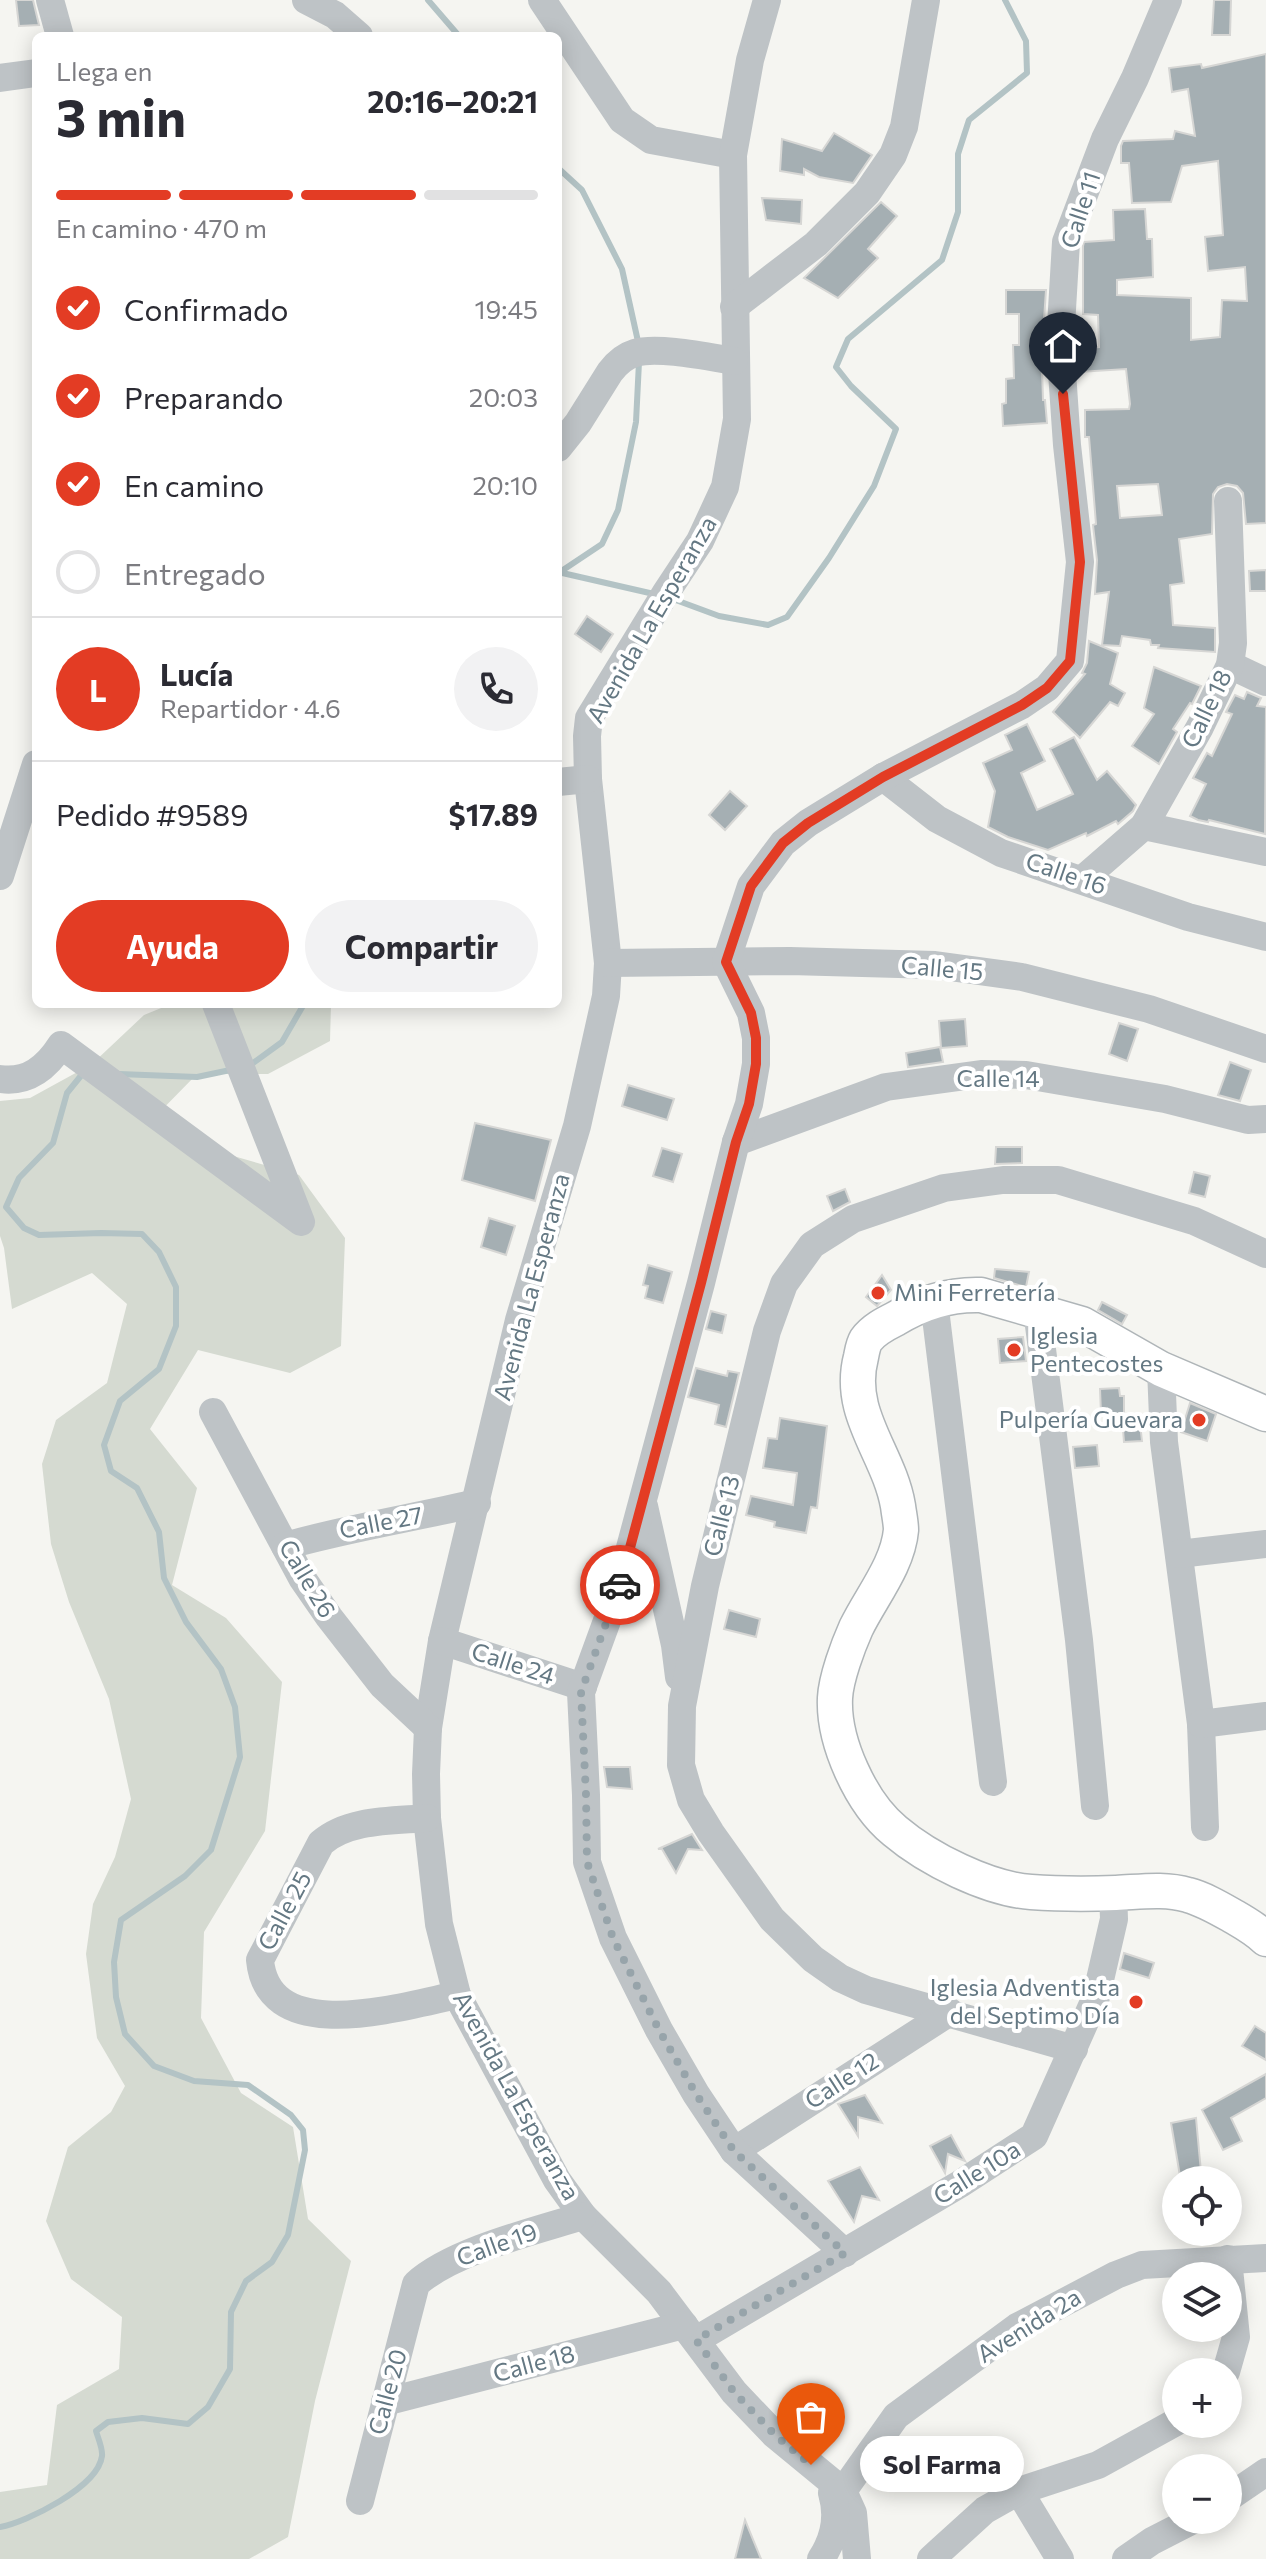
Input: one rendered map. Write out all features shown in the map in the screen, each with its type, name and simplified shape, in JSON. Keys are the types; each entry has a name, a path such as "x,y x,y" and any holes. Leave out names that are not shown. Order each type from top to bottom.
{"main road":[{"path":"1266,1414 1161,1369 1082,1324 981,1295 934,1301 914,1308 872,1334 865,1342 858,1368 860,1411 895,1492 901,1529 894,1556 848,1649 835,1697 840,1740 857,1785 875,1812 896,1832 954,1869 997,1885 1029,1892 1161,1890 1188,1895 1213,1904 1266,1939"}],"street":[{"path":"50,0 59,32"},
{"path":"306,0 335,15 354,32"},
{"path":"542,0 622,120 651,140 733,155"},
{"name":"Avenida La Esperanza","path":"767,0 750,60 733,155 737,419 725,487 700,541 589,718 588,779 608,963 606,996 577,1126 519,1320 442,1641 428,1728 427,1818 439,1924 457,1995 557,2180 583,2216 659,2292 734,2392 775,2435 836,2486"},
{"path":"734,307 816,244 867,193 893,155 904,127 926,0"},
{"name":"Calle 11","path":"726,962 751,886 783,843 808,823 883,777 1022,705 1047,688 1070,661 1080,562 1060,343 1066,242 1105,139 1168,0"},
{"path":"0,78 32,74"},
{"path":"562,443 615,365 633,353 659,351 734,361"},
{"name":"Calle 18","path":"1083,879 1144,826 1200,727 1230,665 1233,643 1228,501"},
{"path":"1230,665 1266,682"},
{"path":"0,876 5,843 32,774"},
{"name":"Calle 16","path":"883,777 937,819 1001,853 1188,917 1266,937"},
{"path":"562,782 588,779"},
{"path":"1144,826 1266,852"},
{"name":"Calle 15","path":"608,963 790,961 935,965 1022,977 1149,1009 1266,1049"},
{"path":"726,962 751,1013 756,1038 756,1064 749,1104 736,1142 620,1585 581,1692 587,1862 613,1938 659,2030 696,2094 734,2151 845,2253"},
{"path":"0,1079 28,1076 50,1062 61,1045 301,1222 218,1008"},
{"name":"Calle 14","path":"736,1142 886,1087 981,1074 1026,1075 1165,1099 1248,1120 1266,1119"},
{"name":"Calle 13","path":"1074,2049 866,1990 840,1978 813,1959 772,1919 691,1800 681,1765 682,1706 705,1586 767,1331 784,1284 812,1245 853,1219 944,1188 1003,1180 1058,1180 1194,1221 1266,1254"},
{"path":"934,1301 993,1782"},
{"path":"1037,1310 1079,1640 1095,1806"},
{"path":"1161,1369 1164,1442 1201,1724 1205,1827"},
{"name":"Calle 26","path":"213,1412 302,1578 382,1685 428,1728"},
{"path":"643,1499 675,1645 682,1706"},
{"name":"Calle 27","path":"285,1546 339,1530 407,1520 477,1503"},
{"path":"1179,1554 1266,1544"},
{"name":"Calle 24","path":"442,1641 583,1687"},
{"path":"1201,1724 1266,1716"},
{"name":"Calle 25","path":"427,1818 366,1824 330,1834 321,1843 260,1960 261,1975 268,1988 284,2003 321,2014 373,2013 457,1995"},
{"name":"Calle 10a","path":"690,2332 845,2253 1028,2142 1039,2130 1096,1997 1114,1919 1113,1893"},
{"name":"Calle 12","path":"734,2151 950,2012"},
{"name":"Calle 19","path":"416,2284 430,2271 469,2253 583,2216"},
{"name":"Avenida 2a","path":"836,2486 896,2416 1017,2327 1116,2275 1142,2265 1266,2258"},
{"path":"1228,2259 1236,2337 1230,2358"},
{"name":"Calle 20","path":"360,2501 416,2284"},
{"name":"Calle 18","path":"385,2402 690,2332"},
{"path":"931,2559 985,2510 1019,2491 1098,2465 1162,2430"},
{"path":"1242,2488 1266,2472"},
{"path":"821,2559 831,2544 836,2521 836,2486"},
{"path":"836,2486 853,2513 857,2559"},
{"path":"1019,2491 1060,2559"},
{"path":"1126,2559 1166,2534"}],"shaded area":[{"path":"161,1008 331,1008 330,1041 268,1074 197,1074 147,1125 223,1153 299,1175 345,1238 341,1346 290,1373 198,1350 150,1429 197,1488 172,1585 226,1618 282,1682 265,1831 204,1932 201,2018 241,2093 293,2127 308,2219 351,2261 315,2401 288,2537 249,2559 0,2559 0,2492 47,2485 57,2405 119,2369 122,2317 71,2279 46,2221 68,2147 111,2112 125,2086 97,2038 86,1954 93,1904 115,1857 131,1799 109,1699 69,1602 51,1544 42,1464 56,1420 107,1383 127,1304 92,1273 12,1309 0,1236 0,1101 30,1098 92,1064 144,1015"}],"building":[{"path":"16,0 33,0 39,25 19,26"},
{"path":"1214,0 1231,0 1230,35 1212,35"},
{"path":"1266,54 1266,523 1246,524 1243,493 1237,486 1227,484 1218,487 1213,494 1212,534 1179,539 1184,583 1170,585 1173,625 1215,628 1215,652 1158,648 1159,645 1151,645 1150,640 1122,636 1120,646 1102,645 1109,592 1095,594 1097,560 1093,525 1096,524 1089,437 1085,437 1085,410 1129,409 1130,404 1126,369 1079,372 1077,349 1099,347 1098,315 1083,314 1083,246 1084,242 1114,240 1113,210 1145,209 1147,239 1152,239 1153,277 1117,280 1117,295 1191,298 1191,340 1220,337 1222,300 1247,301 1245,267 1208,271 1205,237 1223,235 1218,161 1182,166 1171,202 1132,203 1129,163 1121,163 1123,141 1173,139 1175,131 1195,136 1188,89 1172,92 1169,68 1201,64 1202,68","holes":["1158,484 1162,515 1120,518 1117,486"]},
{"path":"834,133 872,155 853,183 819,177 804,169 804,175 780,171 782,139 822,151"},
{"path":"762,198 802,200 801,224 766,220"},
{"path":"881,202 897,216 868,249 878,258 838,298 804,278"},
{"path":"1006,290 1046,290 1041,335 1043,400 1047,423 1003,426 1006,379 1014,378 1013,345 1019,345 1019,314 1006,314"},
{"path":"1266,570 1266,591 1250,591 1249,571"},
{"path":"587,616 613,634 601,652 575,634"},
{"path":"1089,641 1118,653 1110,684 1125,693 1118,706 1110,702 1080,738 1053,712 1085,674 1082,673 1087,663"},
{"path":"1154,667 1201,686 1173,729 1177,732 1159,764 1132,746 1154,714 1144,708"},
{"path":"1247,692 1261,698 1257,706 1266,707 1265,834 1190,816 1206,784 1193,778 1207,753 1212,756 1232,714 1226,712 1235,695 1244,699"},
{"path":"1027,724 1045,761 1021,773 1037,810 1073,794 1050,749 1074,737 1097,780 1107,771 1136,805 1133,811 1118,824 1116,821 1087,836 1086,833 1048,850 988,827 995,791 983,763 1012,750 1005,735"},
{"path":"730,791 747,806 725,830 709,815"},
{"path":"965,1019 967,1046 941,1048 939,1021"},
{"path":"1119,1023 1138,1029 1127,1061 1109,1054"},
{"path":"940,1047 943,1062 908,1067 906,1053"},
{"path":"1230,1062 1251,1070 1240,1101 1218,1095"},
{"path":"628,1085 674,1099 667,1120 622,1106"},
{"path":"475,1123 551,1140 535,1201 462,1180"},
{"path":"996,1147 1022,1147 1022,1163 995,1164"},
{"path":"662,1148 682,1154 673,1182 653,1176"},
{"path":"1194,1172 1210,1176 1205,1197 1189,1193"},
{"path":"845,1189 850,1202 833,1211 827,1196"},
{"path":"489,1218 515,1226 506,1255 481,1247"},
{"path":"648,1265 672,1272 663,1303 645,1298 648,1286 643,1285"},
{"path":"995,1269 1029,1272 1026,1287 994,1278"},
{"name":"Mini Ferretería","path":"882,1275 891,1290 877,1306 866,1297"},
{"path":"1102,1302 1127,1315 1122,1324 1098,1310"},
{"path":"711,1311 726,1315 722,1333 706,1329"},
{"name":"Iglesia Pentecostes","path":"1023,1337 1026,1361 1000,1363 998,1339"},
{"path":"696,1368 727,1376 728,1371 739,1373 726,1427 715,1424 719,1405 688,1397"},
{"path":"1119,1388 1120,1396 1124,1396 1124,1414 1101,1414 1100,1389"},
{"name":"Pulpería Guevara","path":"1190,1403 1216,1414 1207,1441 1181,1432"},
{"path":"1139,1415 1142,1441 1124,1442 1122,1417"},
{"path":"780,1418 827,1426 817,1508 811,1507 806,1533 774,1527 775,1522 746,1515 751,1496 793,1505 797,1473 763,1468 768,1438 777,1439"},
{"path":"1097,1445 1099,1466 1075,1468 1073,1447"},
{"path":"729,1610 760,1619 756,1637 724,1629"},
{"path":"604,1767 630,1767 632,1789 607,1787"},
{"path":"692,1834 702,1850 688,1849 676,1873 662,1849 658,1849"},
{"path":"1124,1953 1154,1963 1149,1978 1120,1969"},
{"path":"1255,2026 1266,2033 1266,2060 1242,2046"},
{"path":"1266,2074 1266,2098 1231,2118 1242,2141 1223,2150 1202,2110"},
{"path":"865,2095 882,2123 858,2117 858,2136 838,2104"},
{"path":"1196,2118 1200,2166 1178,2166 1171,2123"},
{"path":"951,2135 965,2161 948,2154 945,2173 930,2146"},
{"path":"860,2167 879,2200 862,2196 854,2222 828,2181"},
{"path":"745,2520 761,2559 735,2559"}],"waterway":[{"path":"428,0 456,32"},
{"path":"673,599 719,616 768,625 787,617 874,486 896,429 851,386 836,367 848,339 942,260 958,212 958,154 969,120 1027,73 1026,41 1005,0"},
{"path":"562,172 582,190 622,269 639,346"},
{"path":"562,571 602,544 618,510 636,422 639,362"},
{"path":"562,573 654,594"},
{"path":"249,1066 282,1042 302,1008"},
{"path":"119,1074 197,1077 235,1069"},
{"path":"0,2527 43,2511 88,2479 98,2468 102,2456 96,2431 108,2422 142,2418 188,2424 208,2407 230,2369 231,2312 246,2281 272,2262 288,2235 305,2150 303,2130 291,2115 248,2085 194,2081 154,2066 125,2034 116,1997 114,1962 121,1920 185,1876 211,1850 240,1757 235,1707 221,1669 186,1622 164,1578 159,1532 137,1488 111,1471 104,1445 120,1401 159,1369 176,1326 176,1287 159,1252 142,1234 39,1235 24,1228 6,1207 19,1178 53,1143 67,1093 84,1072"}],"way so far":[{"path":"620,1585 581,1692 587,1862 613,1938 659,2030 696,2094 734,2151 845,2253 696,2340 734,2392 775,2435 811,2465"}],"place":[{"name":"Mini Ferretería","path":"878,1293"},
{"name":"Iglesia Pentecostes","path":"1014,1350"},
{"name":"Pulpería Guevara","path":"1199,1420"},
{"name":"Iglesia Adventista del Septimo Día","path":"1136,2002"},
{"name":"Sol Farma","path":"811,2465"}],"route":[{"path":"620,1585 736,1142 749,1104 756,1064 756,1038 751,1013 726,962 741,911 751,886 766,864 783,843 808,823 883,777 1022,705 1047,688 1070,661 1080,562 1063,394"}]}
